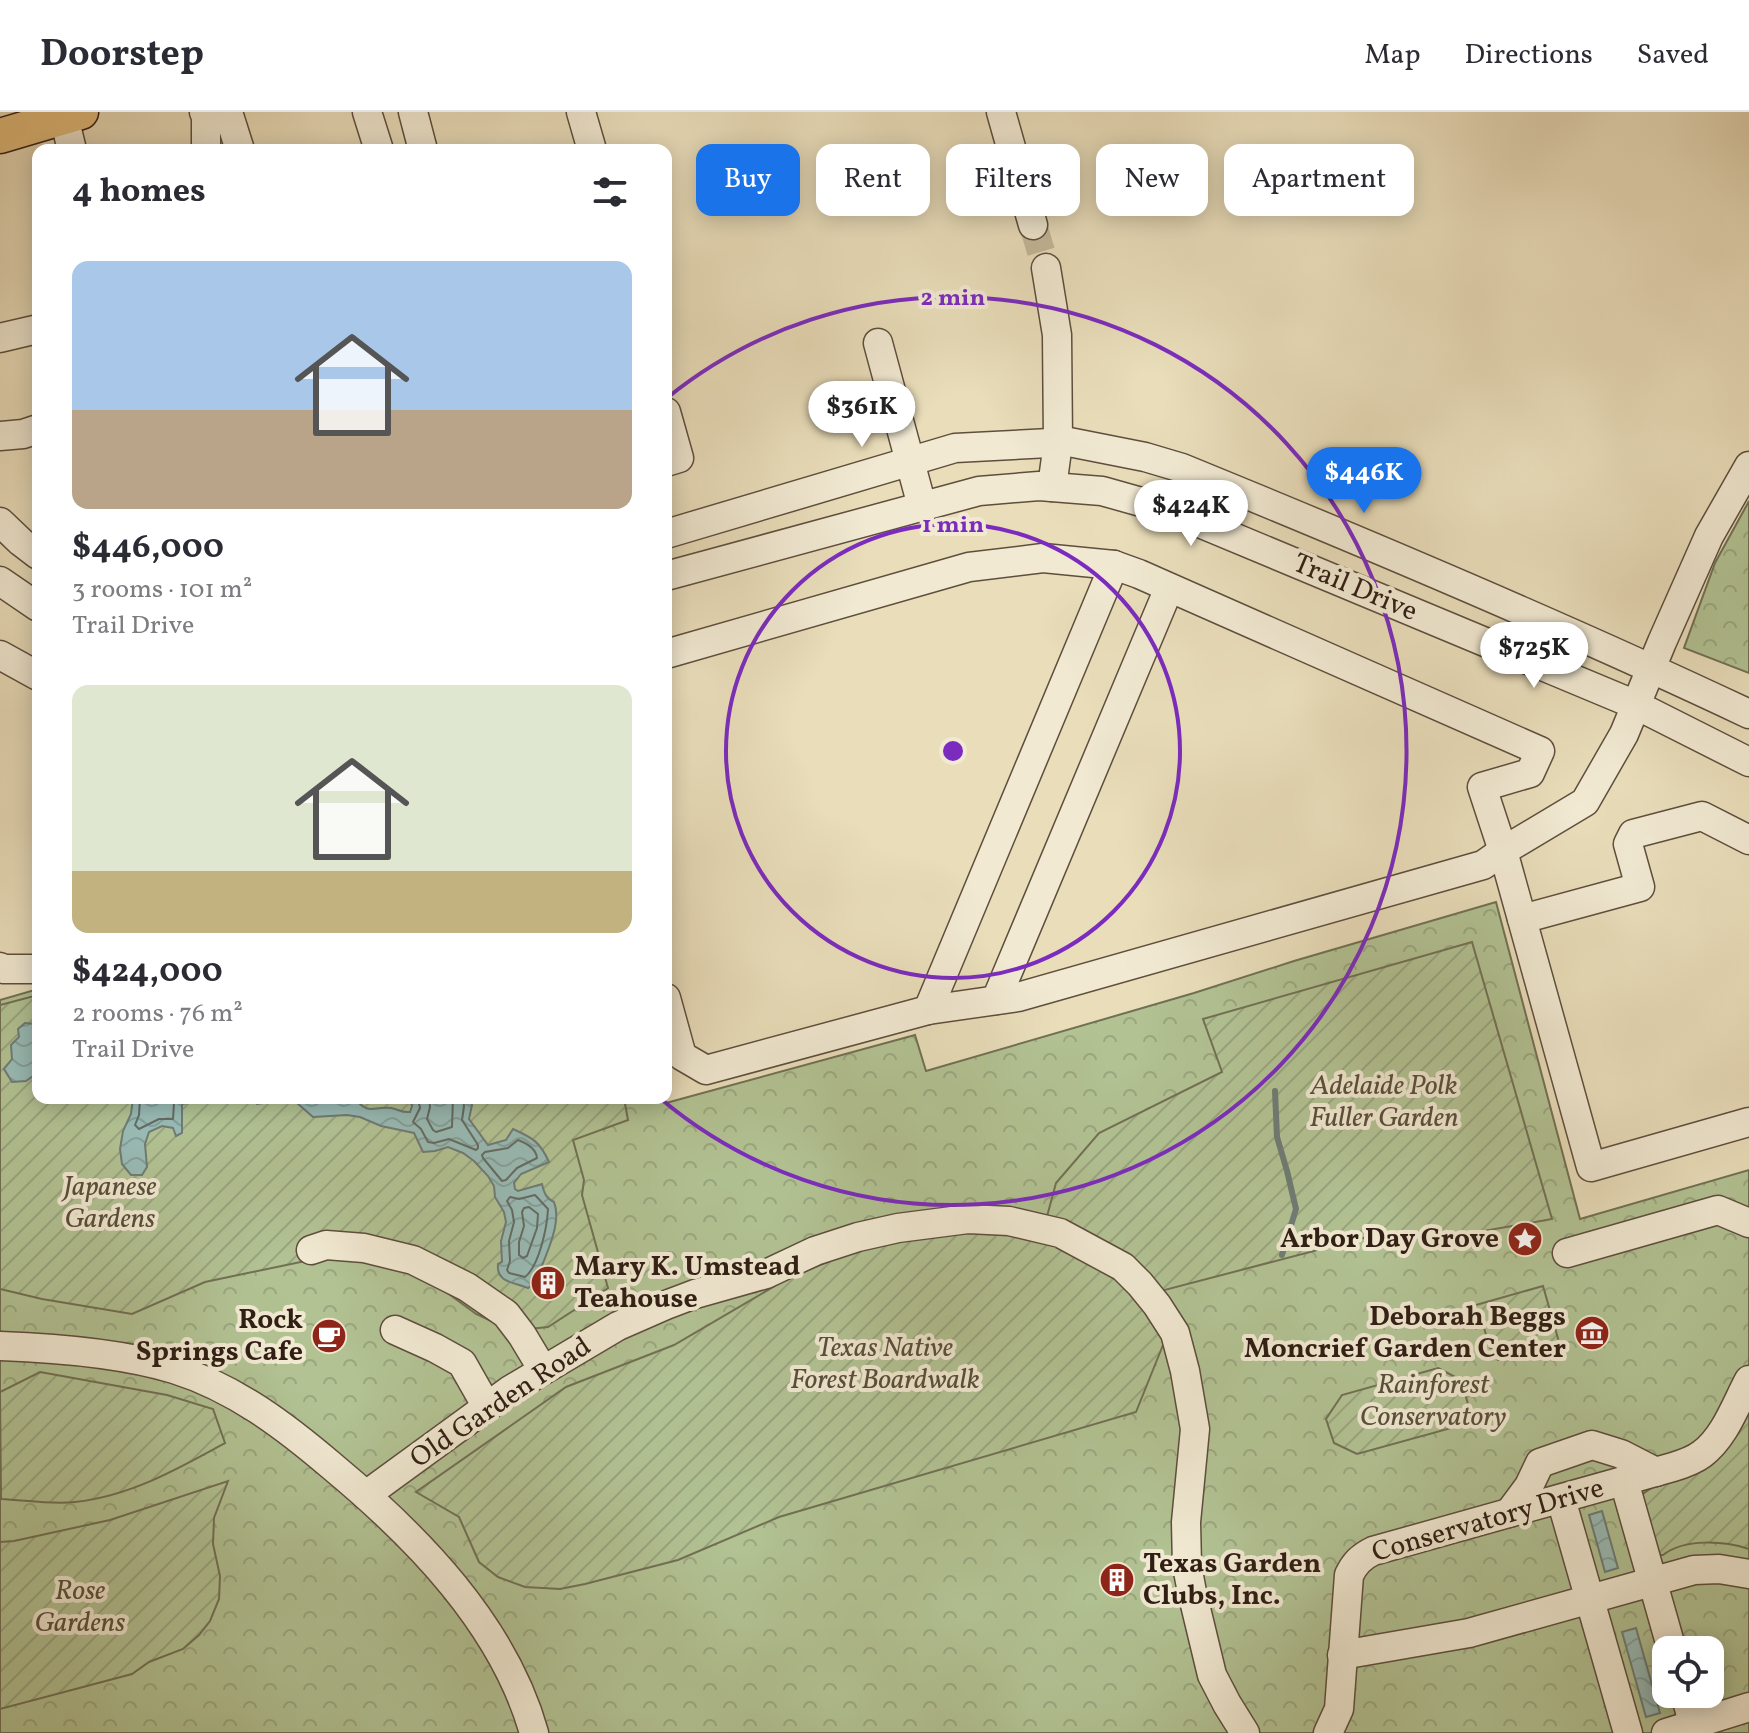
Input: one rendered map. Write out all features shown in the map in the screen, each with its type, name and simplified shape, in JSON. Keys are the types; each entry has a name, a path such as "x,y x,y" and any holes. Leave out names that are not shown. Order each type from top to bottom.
{"main road":[{"path":"0,136 72,115"}],"street":[{"path":"204,112 206,144"},
{"path":"228,112 238,144"},
{"path":"367,112 377,144"},
{"path":"413,112 421,144"},
{"path":"581,112 590,144"},
{"path":"1001,112 1033,225"},
{"path":"72,115 72,144"},
{"path":"1046,268 1057,335 1058,443 1052,487"},
{"path":"0,338 32,330"},
{"path":"878,343 922,506"},
{"path":"0,436 32,431"},
{"path":"672,433 679,458 672,460"},
{"name":"Trail Drive","path":"672,532 955,448 1069,442 1145,457 1182,468 1398,557 1749,714"},
{"path":"672,1020 682,1056 706,1070 928,1010 1018,997 1483,865 1585,802 1624,734 1709,536 1749,466"},
{"name":"Trail Drive","path":"672,574 979,491 1039,486 1102,491 1166,509 1636,705 1749,762"},
{"path":"0,522 32,550"},
{"path":"672,652 969,567 1043,558 1114,565 1169,588 1540,751 1530,773 1482,787 1503,851 1591,1167 1749,1122"},
{"path":"928,1010 1114,565"},
{"path":"0,581 32,603"},
{"path":"996,1000 1169,588"},
{"path":"0,655 32,673"},
{"path":"1522,919 1640,887 1628,844 1633,834 1702,816 1749,840"},
{"path":"0,967 32,969"},
{"path":"1567,1253 1718,1210 1749,1223"},
{"name":"Old Garden Road","path":"366,1495 510,1390 618,1326 695,1294 766,1274 815,1251 858,1237 943,1222 968,1219 1009,1221 1060,1233 1123,1267 1157,1305 1175,1333 1195,1429 1186,1522 1187,1566 1212,1675 1245,1733"},
{"path":"311,1250 326,1245 364,1248 413,1260 467,1287 506,1314 543,1370"},
{"path":"395,1330 462,1363 487,1407"},
{"path":"0,1346 56,1348 143,1361 174,1369 236,1396 268,1416 387,1513 460,1594 488,1633 517,1685 534,1733"},
{"name":"Conservatory Drive","path":"1328,1733 1339,1709 1349,1575 1363,1556 1656,1472 1700,1456 1722,1430 1749,1380"},
{"path":"1509,1513 1529,1486 1540,1463 1592,1445 1621,1454 1656,1472"},
{"path":"1624,1481 1668,1636"},
{"path":"1561,1499 1628,1733"},
{"path":"1342,1655 1469,1633 1694,1570 1719,1569 1749,1574"},
{"path":"1666,1733 1694,1729 1749,1707"},
{"path":"1689,1708 1694,1729"}],"green space":[{"path":"1749,501 1749,673 1684,648 1715,563"},
{"path":"1496,902 1580,1219 1749,1170 1749,1733 0,1733 0,1000 32,991 32,1104 672,1104 672,1101 915,1035 926,1071"},
{"name":"Adelaide Polk Fuller Garden","path":"1472,942 1552,1219 1433,1240 1386,1232 1161,1291 1133,1260 1094,1235 1046,1220 1056,1183 1099,1133 1222,1072 1203,1019"},
{"name":"Japanese Gardens","path":"32,997 32,1104 625,1104 628,1120 573,1140 584,1180 582,1195 608,1288 548,1327 529,1329 502,1326 476,1314 412,1267 363,1253 315,1259 205,1282 132,1314 0,1289 0,1005"},
{"name":"Texas Native Forest Boardwalk","path":"994,1228 1041,1235 1122,1280 1165,1340 1136,1412 779,1517 678,1560 560,1589 525,1587 498,1577 479,1562 459,1517 416,1492 566,1387 674,1345 785,1280 851,1252 913,1237"},
{"path":"1543,1286 1559,1342 1498,1360 1494,1348 1490,1348 1481,1318 1473,1320 1469,1307"},
{"name":"Rainforest Conservatory","path":"1438,1368 1461,1380 1468,1404 1455,1427 1357,1454 1334,1443 1326,1419 1342,1395"},
{"path":"40,1372 167,1395 213,1409 225,1443 134,1488 95,1499 47,1503 1,1499 0,1392"},
{"path":"1749,1411 1749,1549 1705,1543 1682,1546 1663,1555 1651,1555 1641,1496 1661,1484 1700,1471"},
{"name":"Rose Gardens","path":"228,1481 214,1518 213,1544 220,1576 219,1599 210,1621 199,1635 183,1649 149,1662 132,1674 0,1709 0,1542 110,1520"}],"water":[{"path":"25,1023 32,1024 32,1077 26,1081 12,1082 4,1069 12,1059 11,1045 19,1037 18,1029"},
{"path":"132,1104 182,1104 182,1133 176,1136 173,1128 162,1126 149,1132 145,1144 147,1167 142,1175 131,1175 122,1164 120,1149 123,1131"},
{"path":"298,1104 359,1104 368,1109 391,1108 410,1112 411,1104 472,1104 469,1119 488,1145 506,1140 513,1129 531,1138 549,1162 521,1174 514,1183 515,1189 518,1191 542,1184 556,1211 551,1242 535,1283 528,1288 507,1281 500,1275 498,1264 502,1262 504,1212 495,1197 494,1186 474,1161 448,1147 423,1152 414,1133 381,1126 360,1117 313,1117"},
{"path":"1602,1511 1618,1568 1605,1572 1589,1515"},
{"path":"1636,1628 1652,1685 1652,1708 1659,1708 1660,1713 1646,1717 1622,1632"}],"waterway":[{"path":"1275,1091 1277,1137 1296,1209 1282,1255"}],"tunnel":[{"path":"1033,225 1046,268"}],"place":[{"name":"Arbor Day Grove","path":"1525,1239"},
{"name":"Mary K. Umstead Teahouse","path":"548,1283"},
{"name":"Deborah Beggs Moncrief Garden Center","path":"1592,1333"},
{"name":"Rock Springs Cafe","path":"329,1336"},
{"name":"Texas Garden Clubs, Inc.","path":"1117,1580"}]}
